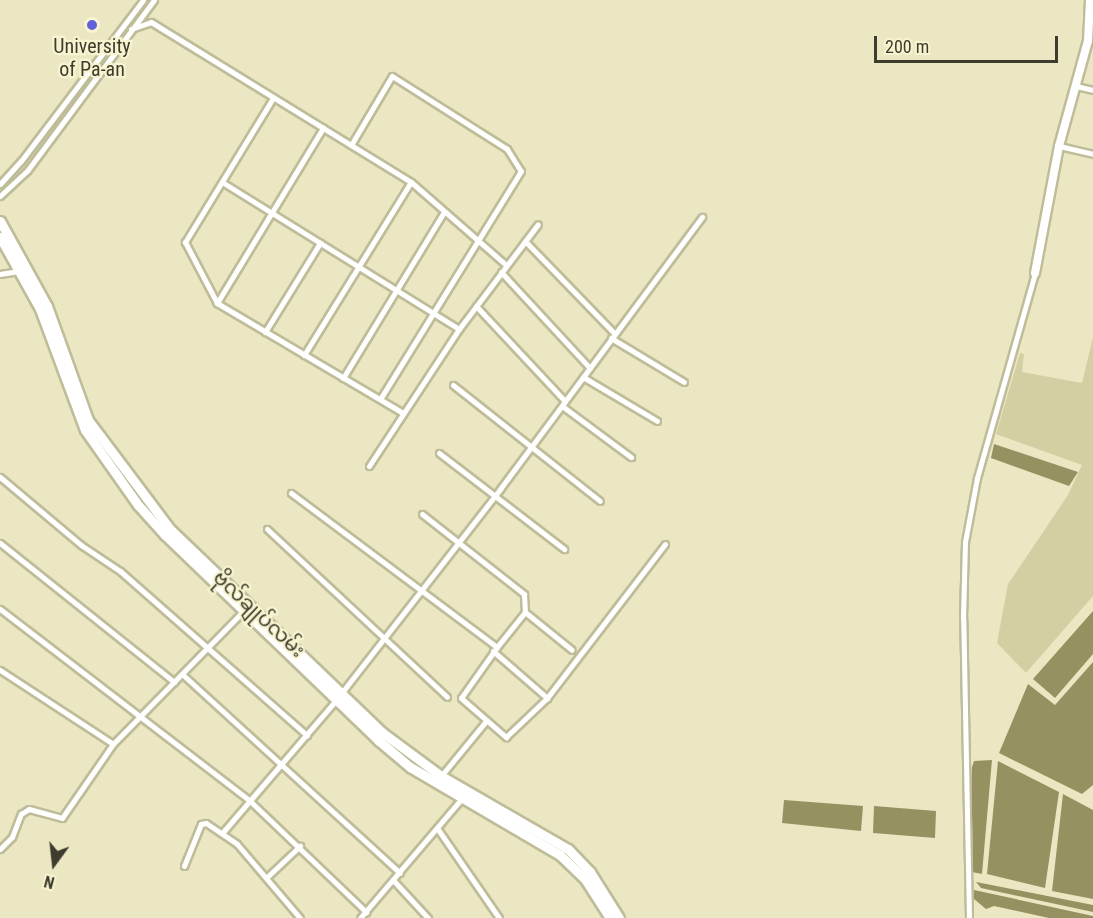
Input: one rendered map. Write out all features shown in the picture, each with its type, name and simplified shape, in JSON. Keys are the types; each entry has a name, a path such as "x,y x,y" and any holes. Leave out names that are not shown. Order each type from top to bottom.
{"main road":[{"name":"ဗိုလ်ချုပ်လမ်း","path":"0,221 47,306 88,420 119,466 169,528 340,695 410,767 568,849 590,872 619,918"},
{"name":"ဗိုလ်ချုပ်လမ်း","path":"0,237 40,309 85,430 138,505 244,610 383,733 465,794 560,855 585,879 610,918"}],"street":[{"path":"0,184 143,0"},
{"path":"0,196 27,171 154,0"},
{"path":"969,918 963,618 965,542 977,478 1035,273 1059,146 1088,41 1090,0"},
{"path":"131,29 151,22 411,182 479,244 506,265"},
{"path":"87,73 94,78"},
{"path":"351,145 392,76 507,149 521,171 479,244 381,398"},
{"path":"1076,86 1093,90"},
{"path":"273,98 185,242 217,303 404,413"},
{"path":"57,113 65,119"},
{"path":"217,303 323,128"},
{"path":"1059,146 1093,154"},
{"path":"222,182 459,329"},
{"path":"304,355 411,182"},
{"path":"344,378 444,212"},
{"path":"223,832 307,735 423,590 702,218"},
{"path":"369,466 459,329 538,224"},
{"path":"525,241 613,336 684,382"},
{"path":"265,332 320,243"},
{"path":"0,274 20,271"},
{"path":"501,272 590,368"},
{"path":"476,306 563,404 631,457"},
{"path":"583,377 657,421"},
{"path":"453,385 600,501"},
{"path":"439,453 564,549"},
{"path":"0,477 81,545 120,571 307,735"},
{"path":"291,493 423,590 495,649 547,698"},
{"path":"422,514 524,594 525,612 495,649 461,698 501,734 509,736 547,698 665,544"},
{"path":"267,529 447,697"},
{"path":"0,543 174,682"},
{"path":"0,609 250,801 300,846 366,912"},
{"path":"0,849 12,837 21,814 29,809 62,818 113,744 244,610"},
{"path":"525,612 572,650"},
{"path":"0,670 113,744"},
{"path":"182,674 400,873"},
{"path":"441,776 486,721"},
{"path":"360,918 465,794"},
{"path":"184,866 202,822 223,832 300,918"},
{"path":"437,828 499,918"},
{"path":"266,878 300,846"},
{"path":"393,880 428,918"}],"shaded area":[{"path":"1093,337 1093,596 1026,673 997,643 1008,584 1068,495 1082,465 996,434 1020,353 1024,354 1022,372 1082,383"},
{"path":"994,444 1078,472 1069,486 991,458"},
{"path":"1093,611 1093,654 1055,698 1033,679"},
{"path":"1093,662 1093,785 1082,794 999,753 1028,684 1055,705"},
{"path":"992,760 982,874 972,872 972,836 969,835 972,767 974,761"},
{"path":"998,761 1059,792 1045,888 987,874"},
{"path":"1063,794 1093,810 1093,899 1052,891"},
{"path":"784,800 863,806 861,831 782,823"},
{"path":"874,806 936,811 935,838 873,833"},
{"path":"976,882 1093,905 1093,912 981,888"},
{"path":"974,890 1093,916 1093,918 1049,918 994,906 986,909 974,899"}],"place":[{"name":"University of Pa-an","path":"92,25"}]}
